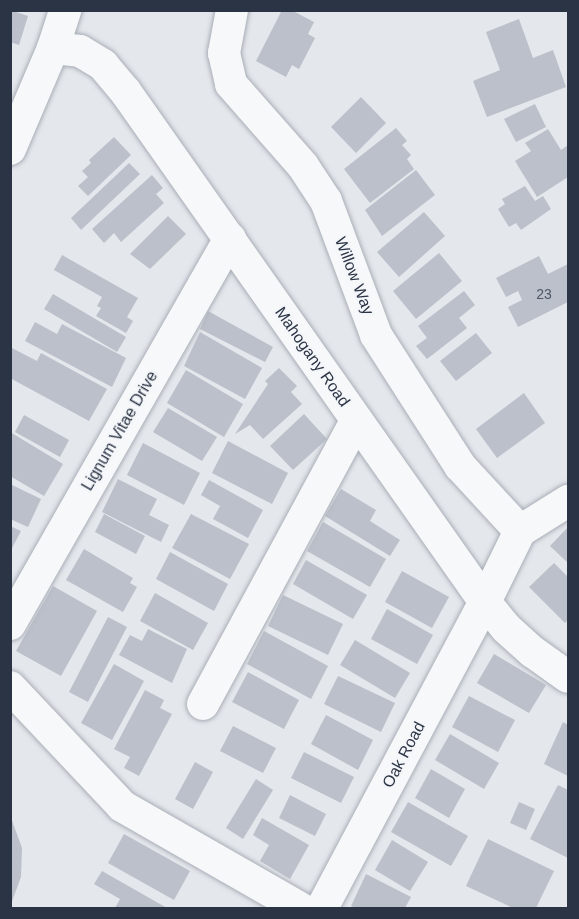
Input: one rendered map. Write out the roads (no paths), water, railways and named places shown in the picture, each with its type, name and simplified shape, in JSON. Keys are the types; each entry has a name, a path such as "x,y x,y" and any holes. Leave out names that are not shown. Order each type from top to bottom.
{"street":[{"path":"10,149 53,48 65,10"},
{"name":"Willow Way","path":"232,10 224,53 231,84 303,166 326,201 376,335 459,466 520,531"},
{"name":"Mahogany Road","path":"53,48 80,51 103,65 125,91 485,602 506,628 533,652 568,677"},
{"name":"Lignum Vitae Drive","path":"10,624 230,238"},
{"path":"203,704 356,421"},
{"path":"485,602 520,531 568,501"},
{"name":"Oak Road","path":"322,909 485,602"},
{"path":"10,687 122,806 300,909"}]}
